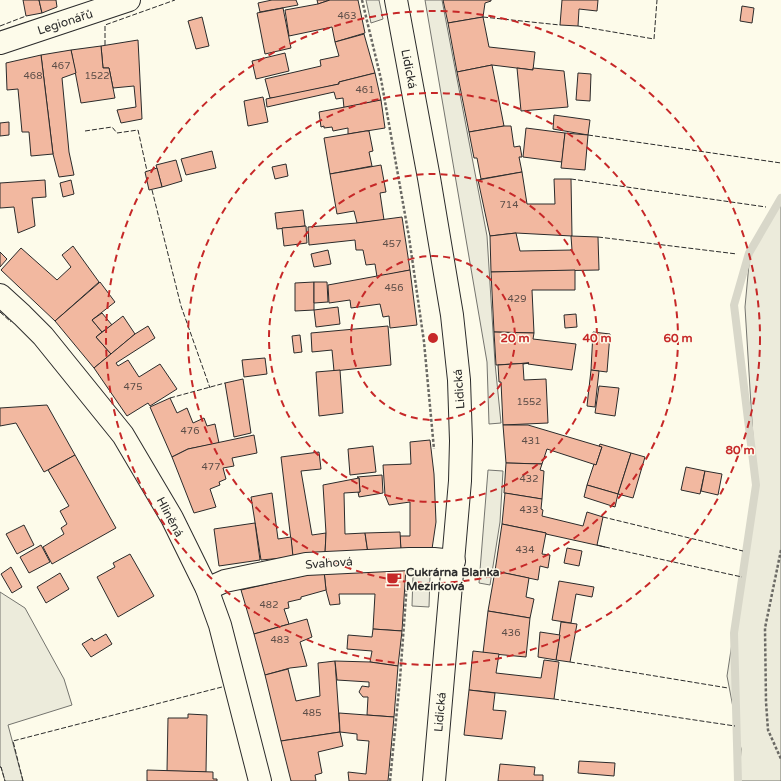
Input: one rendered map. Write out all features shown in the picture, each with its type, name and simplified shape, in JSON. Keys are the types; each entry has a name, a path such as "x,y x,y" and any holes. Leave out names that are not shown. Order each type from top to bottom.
{"street":[{"name":"Legionářů","path":"0,43 129,0"},
{"name":"Lidická","path":"396,0 441,245 452,315 459,380 461,441 460,481 434,781"},
{"name":"Hliněná","path":"0,295 43,336 123,436 172,518 207,589 220,625 260,781"},
{"name":"Svahová","path":"207,589 225,581 306,564 409,559 454,561"}],"path":[{"path":"362,0 380,79 409,237 424,342 434,456"},
{"path":"781,550 765,628 768,730 781,759"},
{"path":"390,781 408,577"}],"shaded area":[{"path":"366,0 379,0 383,19 371,23"},
{"path":"425,0 442,0 487,236 495,363 501,423 489,424 487,362"},
{"path":"781,198 781,781 739,781 741,749 727,676 756,487 745,307 750,253"},
{"path":"488,470 503,471 500,522 490,585 479,583"},
{"path":"413,575 430,576 429,607 412,606"},
{"path":"0,592 25,608 64,679 72,705 8,725 23,781 5,781 0,767"}],"building":[{"path":"23,0 39,0 42,13 26,16"},
{"path":"39,0 56,0 57,7 42,13"},
{"path":"272,0 296,0 298,5 260,12 258,3"},
{"path":"317,0 330,0 318,4"},
{"path":"330,0 358,0 365,33 335,42 332,27 289,36 285,10 318,4"},
{"path":"443,0 491,1 485,3 483,17 448,23"},
{"path":"562,0 598,0 597,11 579,9 578,26 560,25"},
{"path":"742,6 754,8 752,23 740,21"},
{"path":"283,8 291,48 265,54 257,13"},
{"path":"202,17 209,46 196,49 188,21"},
{"path":"483,17 489,47 535,52 533,70 492,65 457,72 448,23"},
{"path":"364,34 375,73 339,82 339,84 281,97 270,98 265,79 321,66 320,60 339,56 335,42"},
{"path":"138,40 142,119 121,123 117,110 136,107 134,86 113,88 109,68 103,68 101,46"},
{"path":"101,46 103,68 109,68 115,98 81,103 71,50"},
{"path":"71,50 76,73 62,78 69,152 74,175 59,177 53,154 41,55"},
{"path":"285,53 289,71 256,79 252,61"},
{"path":"41,55 53,154 31,156 29,132 22,132 18,89 7,90 6,63"},
{"path":"492,65 504,126 469,132 457,72"},
{"path":"517,68 564,71 568,107 521,111"},
{"path":"375,73 381,100 344,108 343,98 336,99 334,92 267,107 266,99 339,84 339,82"},
{"path":"578,73 591,74 590,101 576,100"},
{"path":"263,97 268,122 248,126 244,101"},
{"path":"381,100 385,128 348,134 348,128 333,131 332,127 321,127 319,112"},
{"path":"554,115 590,120 588,135 553,129"},
{"path":"9,122 9,135 0,136 0,123"},
{"path":"511,126 514,147 520,146 522,157 519,157 522,172 481,179 477,158 474,158 469,132"},
{"path":"526,128 565,133 562,162 523,157"},
{"path":"369,131 373,151 369,152 372,166 330,174 324,138"},
{"path":"565,133 588,135 585,170 561,168"},
{"path":"212,151 216,168 186,175 181,159"},
{"path":"176,160 182,181 162,187 156,165"},
{"path":"286,164 288,176 275,179 272,167"},
{"path":"381,165 386,192 380,193 384,220 357,223 354,211 337,214 330,174"},
{"path":"157,168 162,187 149,190 145,172"},
{"path":"522,172 527,204 555,204 554,179 571,179 572,236 516,233 490,236 478,180"},
{"path":"45,180 46,197 32,198 35,226 18,233 14,207 0,208 0,183"},
{"path":"71,180 74,194 63,197 60,183"},
{"path":"303,210 305,226 277,229 275,213"},
{"path":"402,217 410,270 377,277 375,264 366,265 363,250 356,250 355,240 309,245 308,227 357,223"},
{"path":"306,226 307,243 284,246 282,228"},
{"path":"516,233 520,251 572,250 571,236 598,237 599,270 491,272 490,236"},
{"path":"73,246 99,282 55,321 1,270 21,248 57,280 71,267 62,255"},
{"path":"328,250 331,264 314,267 311,254"},
{"path":"0,252 7,259 0,267"},
{"path":"410,270 417,325 390,328 389,316 383,317 380,304 351,308 350,300 329,303 328,285"},
{"path":"575,270 575,290 532,290 534,333 494,332 491,272"},
{"path":"100,282 115,302 92,320 102,332 96,337 111,354 94,368 55,321"},
{"path":"314,282 314,310 295,311 295,283"},
{"path":"314,282 327,282 328,302 314,303"},
{"path":"338,307 340,324 316,327 314,310"},
{"path":"102,313 112,325 102,332 92,320"},
{"path":"576,314 577,327 565,328 564,315"},
{"path":"123,316 135,334 111,354 96,337"},
{"path":"148,326 155,338 116,363 118,366 128,360 139,377 160,364 177,389 150,406 148,403 127,416 94,368 135,334"},
{"path":"388,326 391,365 334,371 332,350 312,352 311,333"},
{"path":"494,332 534,333 533,339 576,344 572,370 528,364 529,363 496,365"},
{"path":"593,332 610,334 607,372 591,370"},
{"path":"300,335 302,352 294,353 292,336"},
{"path":"265,358 267,374 244,377 242,360"},
{"path":"529,363 523,364 524,380 546,379 548,423 503,425 501,382 499,382 498,365"},
{"path":"340,370 343,413 319,416 316,372"},
{"path":"591,370 599,371 595,407 587,406"},
{"path":"243,379 251,433 234,437 225,383"},
{"path":"599,386 619,388 615,416 595,413"},
{"path":"170,398 177,413 187,408 193,423 204,418 207,426 215,424 219,443 188,449 172,457 150,407"},
{"path":"47,405 75,455 44,472 16,423 0,426 0,408"},
{"path":"503,425 528,425 602,447 596,465 547,449 542,464 506,463"},
{"path":"254,435 257,453 232,458 234,466 223,468 226,479 219,482 220,485 210,489 216,507 194,513 172,457 188,449"},
{"path":"430,440 434,474 436,522 432,549 401,551 400,536 410,536 410,502 389,505 385,495 383,465 411,464 410,442"},
{"path":"600,444 631,453 618,494 587,485 602,447 599,446"},
{"path":"373,446 376,472 350,475 348,449"},
{"path":"319,452 321,469 301,471 312,535 326,533 325,554 293,557 281,457"},
{"path":"631,453 645,457 633,498 618,494"},
{"path":"75,455 116,528 52,564 43,547 64,534 61,528 67,524 60,511 69,506 48,470"},
{"path":"506,463 542,464 540,470 544,471 542,499 504,493"},
{"path":"686,467 705,471 700,494 681,490"},
{"path":"705,471 722,474 718,495 701,491"},
{"path":"382,475 383,493 359,497 359,478 357,477"},
{"path":"359,478 360,492 344,493 345,534 365,533 368,553 325,554 326,533 323,485"},
{"path":"587,485 618,494 615,507 584,497"},
{"path":"272,493 278,539 291,537 293,557 261,560 251,497"},
{"path":"505,493 542,499 542,516 583,526 587,512 603,517 597,545 605,547 502,524"},
{"path":"255,523 260,560 219,566 214,529"},
{"path":"502,524 546,533 542,554 550,555 548,568 540,566 538,580 495,571"},
{"path":"24,525 34,545 17,554 6,534"},
{"path":"400,532 401,551 368,553 365,533"},
{"path":"41,545 50,562 29,573 20,557"},
{"path":"567,548 582,551 579,566 564,563"},
{"path":"130,554 154,596 118,617 97,577 115,567 113,563"},
{"path":"11,567 22,587 12,593 1,574"},
{"path":"406,567 402,631 373,629 375,594 339,594 340,604 330,605 326,590 324,571"},
{"path":"324,571 326,590 288,602 289,608 284,609 289,624 254,634 241,590"},
{"path":"495,571 529,578 526,597 534,599 530,618 488,611"},
{"path":"60,573 69,589 46,603 37,587"},
{"path":"559,581 594,587 592,597 576,594 571,623 552,620"},
{"path":"488,611 530,618 526,657 483,653"},
{"path":"307,619 312,637 300,642 307,666 290,668 265,675 254,634"},
{"path":"561,622 577,624 570,662 556,660"},
{"path":"373,629 402,631 398,666 370,662 372,651 347,649 348,635 372,637"},
{"path":"540,632 560,635 556,660 538,657"},
{"path":"106,634 112,644 91,657 82,644 92,638 94,641"},
{"path":"473,651 499,654 496,673 541,678 544,660 559,662 554,699 469,690"},
{"path":"335,661 340,732 281,741 265,675 288,669 296,701 320,696 318,663"},
{"path":"335,661 370,662 398,666 394,717 367,715 368,697 363,697 359,692 362,686 369,687 369,682 337,680"},
{"path":"469,690 495,693 493,710 506,711 502,739 464,735"},
{"path":"339,713 394,717 388,781 349,781 348,772 366,774 369,741 357,740 357,734 340,732"},
{"path":"188,714 207,715 206,772 167,771 168,718 188,718"},
{"path":"340,732 343,746 318,752 322,773 315,775 316,781 291,781 281,741"},
{"path":"579,761 615,763 614,776 578,773"},
{"path":"500,764 535,767 534,775 543,775 543,781 498,781"},
{"path":"147,770 213,772 213,779 217,779 217,781 147,781"}],"waterway":[{"path":"738,781 734,633 756,485 734,305 749,253 781,198"}],"fence":[{"path":"105,45 105,25 175,0"},
{"path":"578,26 654,39 657,0"},
{"path":"0,26 26,16"},
{"path":"483,17 560,25"},
{"path":"85,131 112,127 117,133 138,130 147,171"},
{"path":"588,135 781,163"},
{"path":"571,179 766,207"},
{"path":"152,190 181,306 210,388"},
{"path":"598,237 737,254"},
{"path":"0,312 11,322"},
{"path":"170,398 225,383"},
{"path":"603,517 743,551"},
{"path":"605,547 742,577"},
{"path":"570,662 728,688"},
{"path":"23,781 13,741 222,687"},
{"path":"554,699 735,726"},
{"path":"0,767 5,781"}],"place":[{"name":"Cukrárna Blanka Mezírková","path":"394,579"}]}
